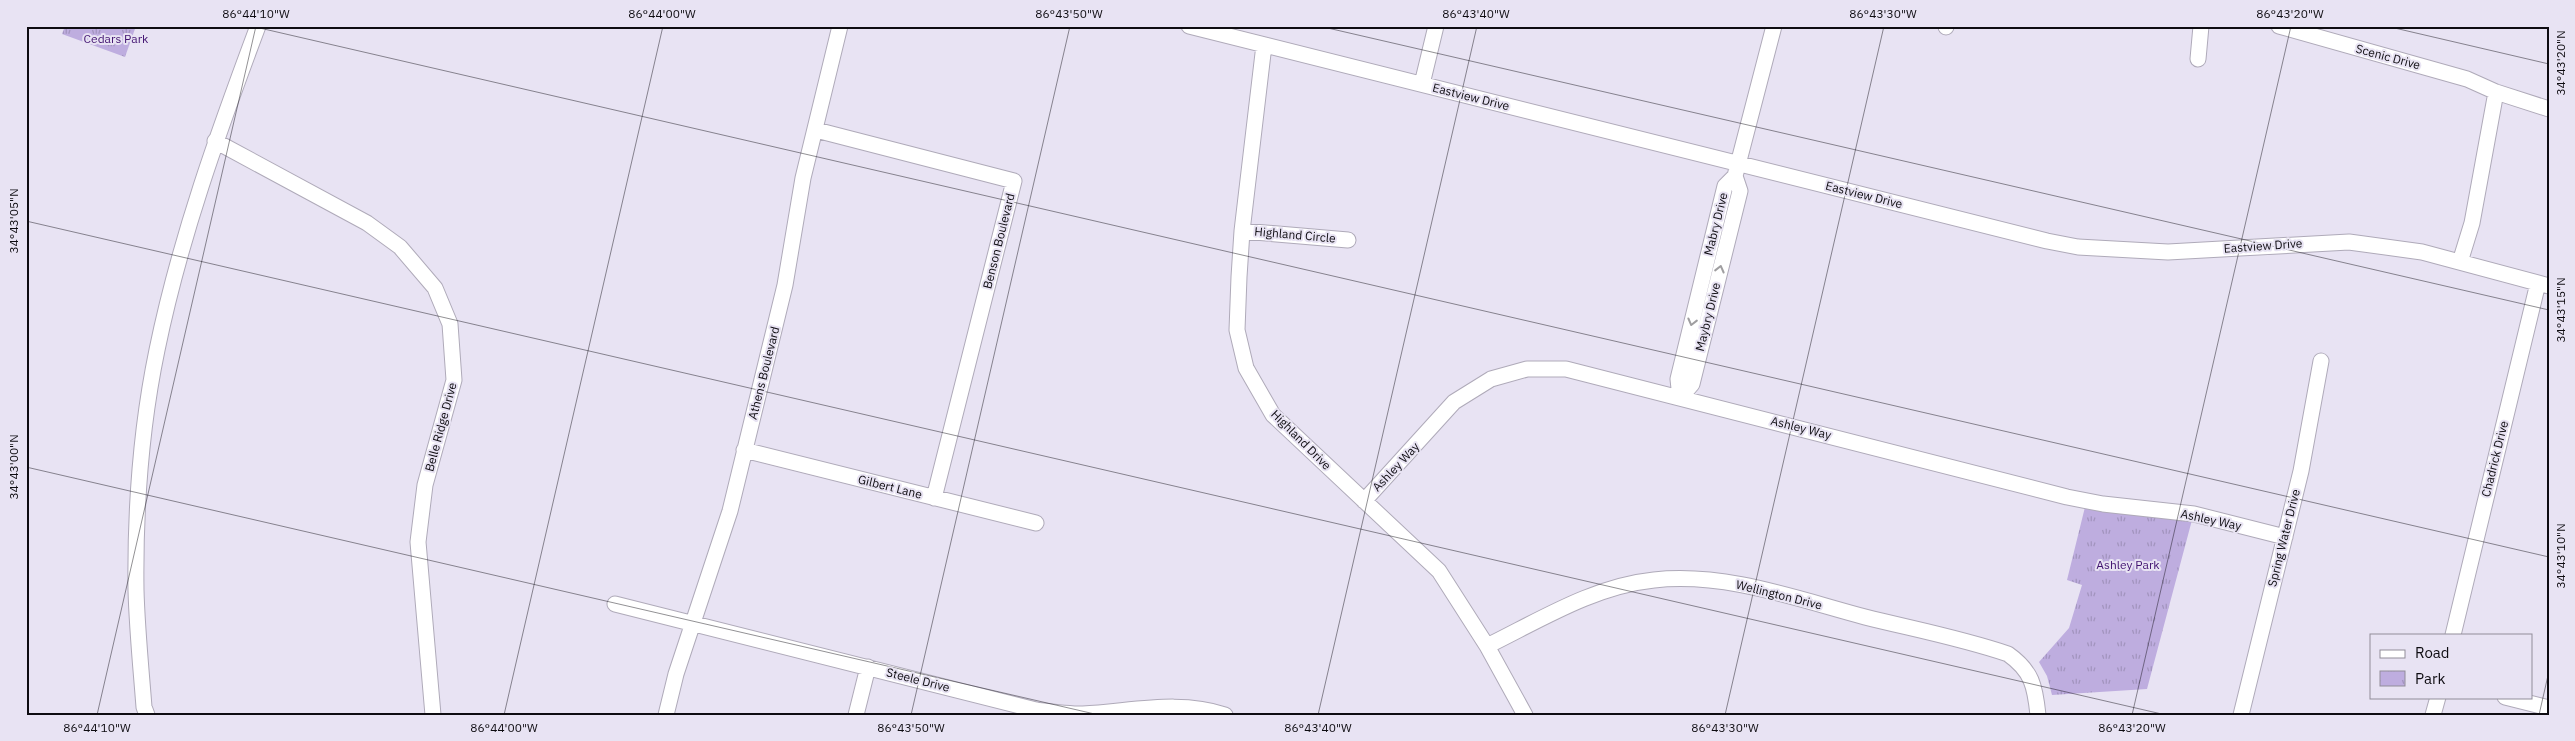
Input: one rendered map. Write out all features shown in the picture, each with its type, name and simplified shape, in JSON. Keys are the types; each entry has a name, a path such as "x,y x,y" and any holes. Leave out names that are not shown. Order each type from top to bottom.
{"street":[{"path":"147,715 144,707 136,590 143,443 159,342 185,232 215,141 258,26"},
{"name":"Athens Boulevard","path":"666,715 676,674 730,511 785,286 803,178 840,26"},
{"name":"Eastview Drive","path":"1189,26 1422,84 1736,170 2078,247 2168,252 2349,242 2397,248 2543,284"},
{"path":"1422,84 1436,26"},
{"path":"1736,170 1774,26"},
{"path":"2198,59 2201,26"},
{"name":"Scenic Drive","path":"2279,26 2467,78 2496,92 2549,109"},
{"name":"Highland Drive","path":"1264,45 1242,231 1237,330 1246,368 1273,415 1439,571 1487,646 1525,715"},
{"path":"2460,262 2472,223 2496,92"},
{"name":"Benson Boulevard","path":"816,130 1014,181 934,498"},
{"name":"Belle Ridge Drive","path":"215,141 367,223 400,247 435,288 450,324 454,380 426,485 418,542 433,715"},
{"name":"Maybry Drive","path":"1680,398 1692,384 1740,191 1736,170"},
{"name":"Highland Circle","path":"1242,231 1348,240"},
{"name":"Chadrick Drive","path":"2452,634 2543,284"},
{"name":"Spring Water Drive","path":"2241,715 2301,471 2321,361"},
{"name":"Ashley Way","path":"1364,501 1454,402 1491,379 1527,369 1566,369 2067,496 2103,504 2194,514 2285,537"},
{"name":"Gilbert Lane","path":"744,450 1036,523"},
{"name":"Wellington Drive","path":"1487,646 1581,599 1619,587 1654,580 1710,579 1762,590 2008,654 2023,664 2036,689 2038,715"},
{"name":"Steele Drive","path":"615,604 1036,710 1080,714 1195,708 1225,715"},
{"path":"856,715 868,668"},
{"path":"2434,715 2438,698"},
{"path":"2509,698 2549,708"}],"green space":[{"name":"Cedars Park","path":"65,26 136,26 125,57 62,34"},
{"name":"Ashley Park","path":"2085,507 2192,520 2147,689 2052,695 2047,676 2039,662 2069,628 2082,585 2067,580"}]}
